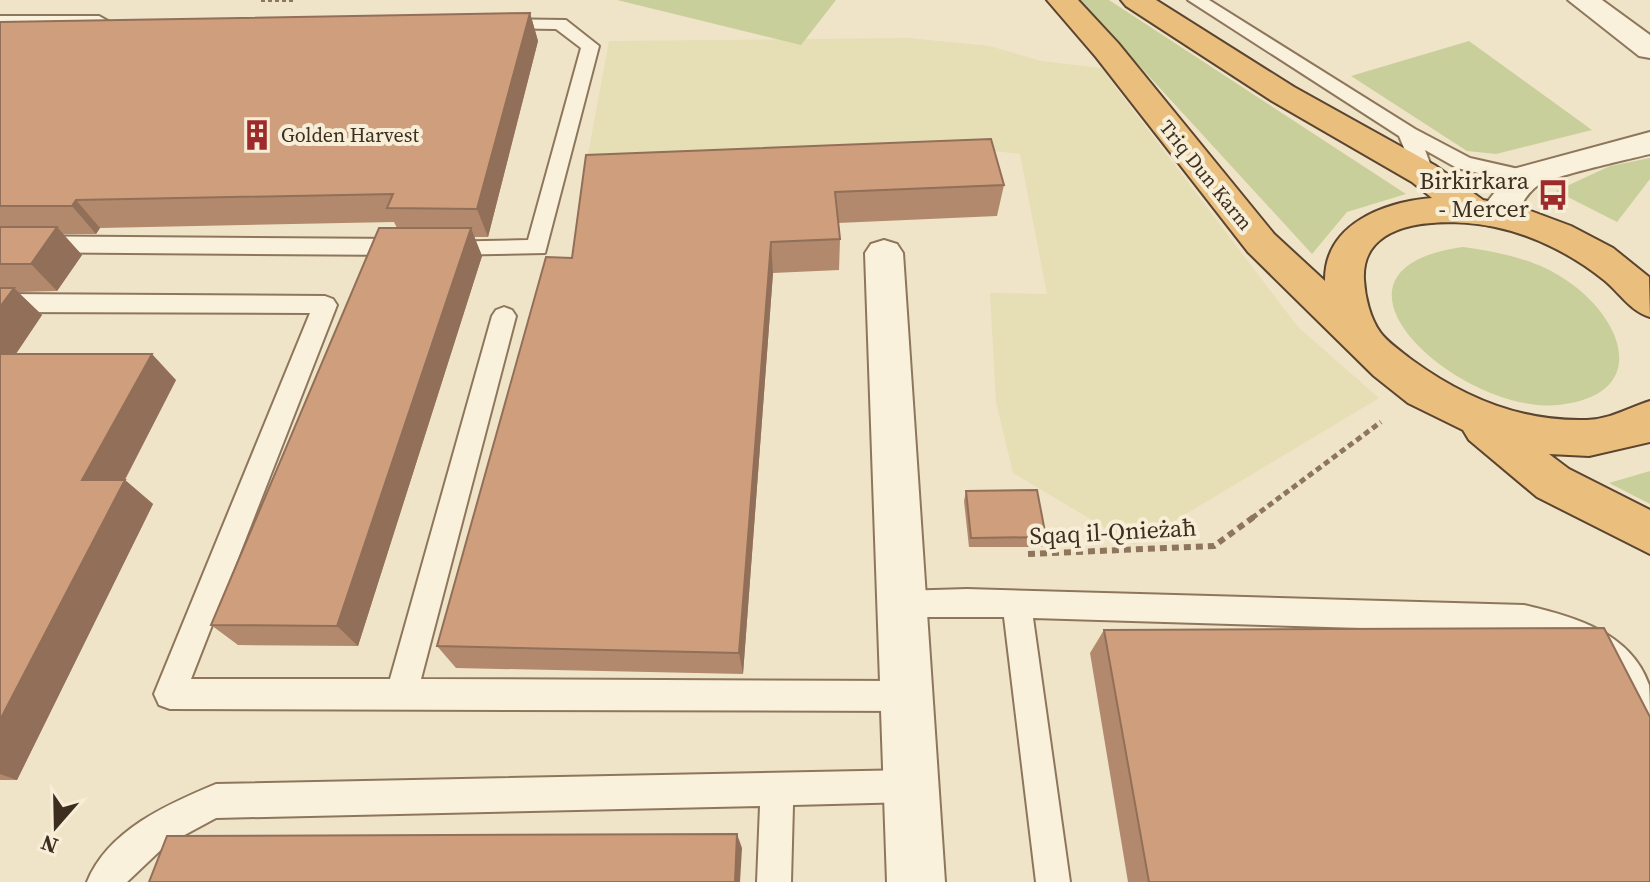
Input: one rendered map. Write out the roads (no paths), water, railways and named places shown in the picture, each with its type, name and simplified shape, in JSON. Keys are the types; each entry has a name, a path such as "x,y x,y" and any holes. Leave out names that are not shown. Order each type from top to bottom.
{"highway":[{"name":"Triq Dun Karm","path":"1062,0 1107,50 1261,243 1364,337 1389,365 1423,391 1466,414 1553,483 1650,533"},
{"name":"Triq Dun Karm","path":"1136,0 1283,94 1424,174 1484,213"},
{"name":"Triq Dun Karm","path":"1364,337 1349,310 1342,286 1346,254 1366,230 1398,214 1434,209 1484,213 1553,233 1603,260 1648,296"},
{"name":"Triq Dun Karm","path":"1466,414 1534,435 1589,438 1635,429 1650,418"}],"street":[{"path":"1588,4 1636,7"},
{"path":"1588,4 1650,49"},
{"path":"1484,213 1525,177 1650,143"},
{"path":"884,253 916,882"}],"lane":[{"path":"1197,0 1408,133 1464,163 1525,177"},
{"path":"0,21 125,21"},
{"path":"0,244 537,248 590,46 560,24 483,24"},
{"path":"1408,133 1424,174"},
{"path":"0,303 325,305 170,694 906,696"},
{"path":"401,695 504,316"},
{"path":"900,604 1524,619 1567,628 1600,645 1626,671 1650,719"},
{"path":"1017,605 1053,882"},
{"path":"104,882 130,850 173,818 216,801 911,786"},
{"path":"774,882 777,789"}],"place":[{"name":"Golden Harvest","path":"257,135"},
{"name":"Birkirkara - Mercer","path":"1553,195"}]}
